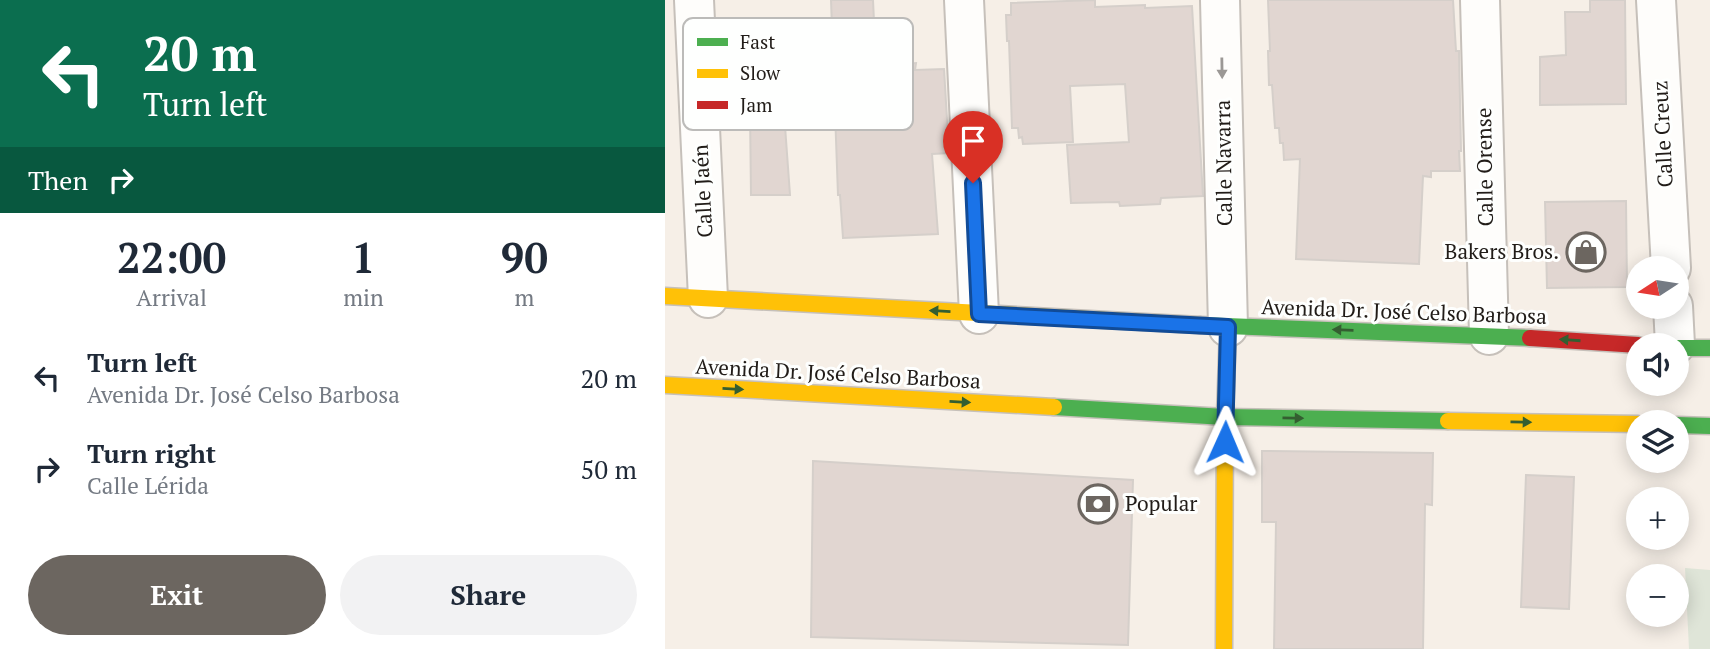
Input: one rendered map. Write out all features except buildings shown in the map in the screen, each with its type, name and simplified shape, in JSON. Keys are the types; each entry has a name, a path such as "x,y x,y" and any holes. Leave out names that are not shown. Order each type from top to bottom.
{"main road":[{"name":"Avenida Dr. José Celso Barbosa","path":"665,296 1228,327 1489,335 1626,344"},
{"path":"1224,649 1228,327"},
{"path":"1689,347 1710,348"},
{"name":"Avenida Dr. José Celso Barbosa","path":"665,386 1225,417 1626,424"},
{"path":"1689,425 1710,426"}],"street":[{"name":"Calle Jaén","path":"694,0 695,18"},
{"path":"964,0 979,314"},
{"name":"Calle Navarra","path":"1220,0 1228,327"},
{"name":"Calle Orense","path":"1480,0 1489,335"},
{"name":"Calle Creuz","path":"1656,0 1670,256"},
{"name":"Calle Jaén","path":"700,130 708,298"}],"shaded area":[{"path":"1689,568 1710,570 1710,649 1689,649"}],"traffic: fast":[{"path":"1200,325 1530,338"},
{"path":"1689,348 1710,348"},
{"path":"1054,407 1225,417 1448,421"},
{"path":"1689,425 1710,426"}],"traffic: slow":[{"path":"665,296 1200,325"},
{"path":"1224,649 1228,327"},
{"path":"665,385 1054,407"},
{"path":"1448,421 1626,424"}],"traffic: jam":[{"path":"1530,338 1626,344"}],"place":[{"name":"Bakers Bros.","path":"1586,252"},
{"name":"Popular","path":"1098,504"}],"route":[{"path":"973,183 979,314 1228,327 1225,442"}]}
